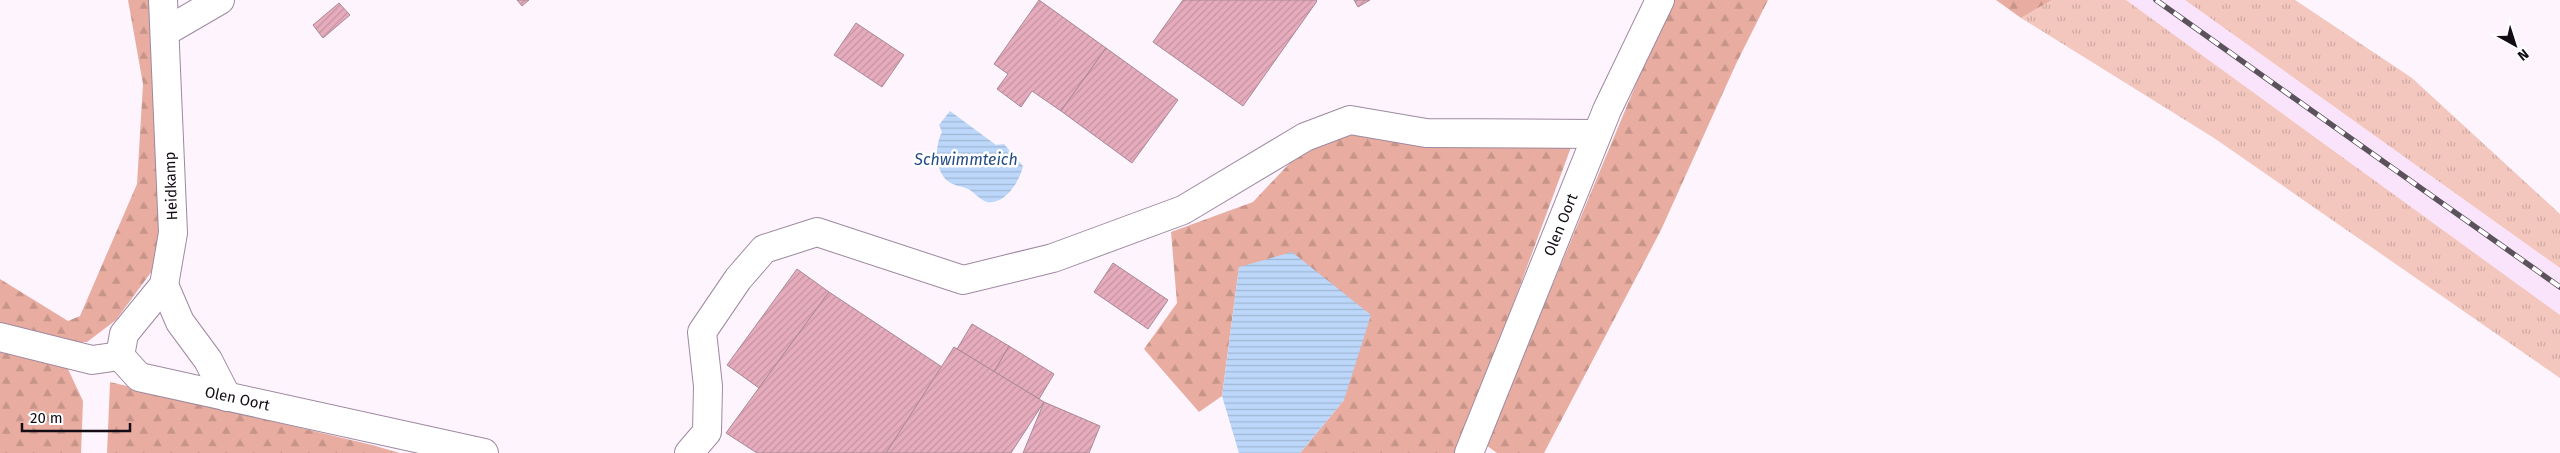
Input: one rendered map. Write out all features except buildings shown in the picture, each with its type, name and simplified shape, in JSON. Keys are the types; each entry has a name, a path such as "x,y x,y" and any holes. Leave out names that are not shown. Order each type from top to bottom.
{"street":[{"name":"Heidkamp","path":"120,356 124,334 164,285 173,233 163,0"},
{"path":"165,32 220,0"},
{"name":"Olen Oort","path":"1469,453 1597,134 1660,0"},
{"path":"688,453 707,432 708,386 702,332 738,279 764,249 817,232 963,280 1053,258 1183,210 1305,137 1350,120 1426,133 1597,134"},
{"path":"164,285 180,322 208,360 227,397"},
{"path":"0,337 92,360 120,356"},
{"name":"Olen Oort","path":"120,356 139,377 484,453"}],"shaded area":[{"path":"2126,0 2185,0 2560,268 2560,315"}],"green space":[{"path":"128,0 155,0 160,238 152,271 116,320 87,342 41,342 0,323 0,279 68,321 80,316 137,184 143,84"},
{"path":"1671,0 1768,0 1736,64 1661,230 1544,453 1497,453 1486,445"},
{"path":"1996,0 2052,0 2021,18"},
{"path":"2052,0 2126,0 2560,315 2560,378 2214,138 2021,18"},
{"path":"2185,0 2295,0 2412,78 2560,214 2560,268"},
{"path":"1353,127 1574,139 1478,400 1455,453 1300,453 1344,400 1239,267 1222,396 1199,412 1144,349 1177,303 1171,232 1253,202 1303,149"},
{"path":"0,348 67,367 83,401 81,453 0,453"},
{"path":"110,382 372,445 400,453 107,453"}],"water":[{"name":"Schwimmteich","path":"950,111 996,145 1004,144 1023,166 1019,178 1011,190 1000,200 994,202 984,201 968,189 949,182 944,178 937,159 939,138 942,132 939,125"},
{"path":"1292,252 1371,315 1344,400 1300,453 1239,453 1222,396 1239,267"}],"railway":[{"path":"2156,0 2560,287"}]}
